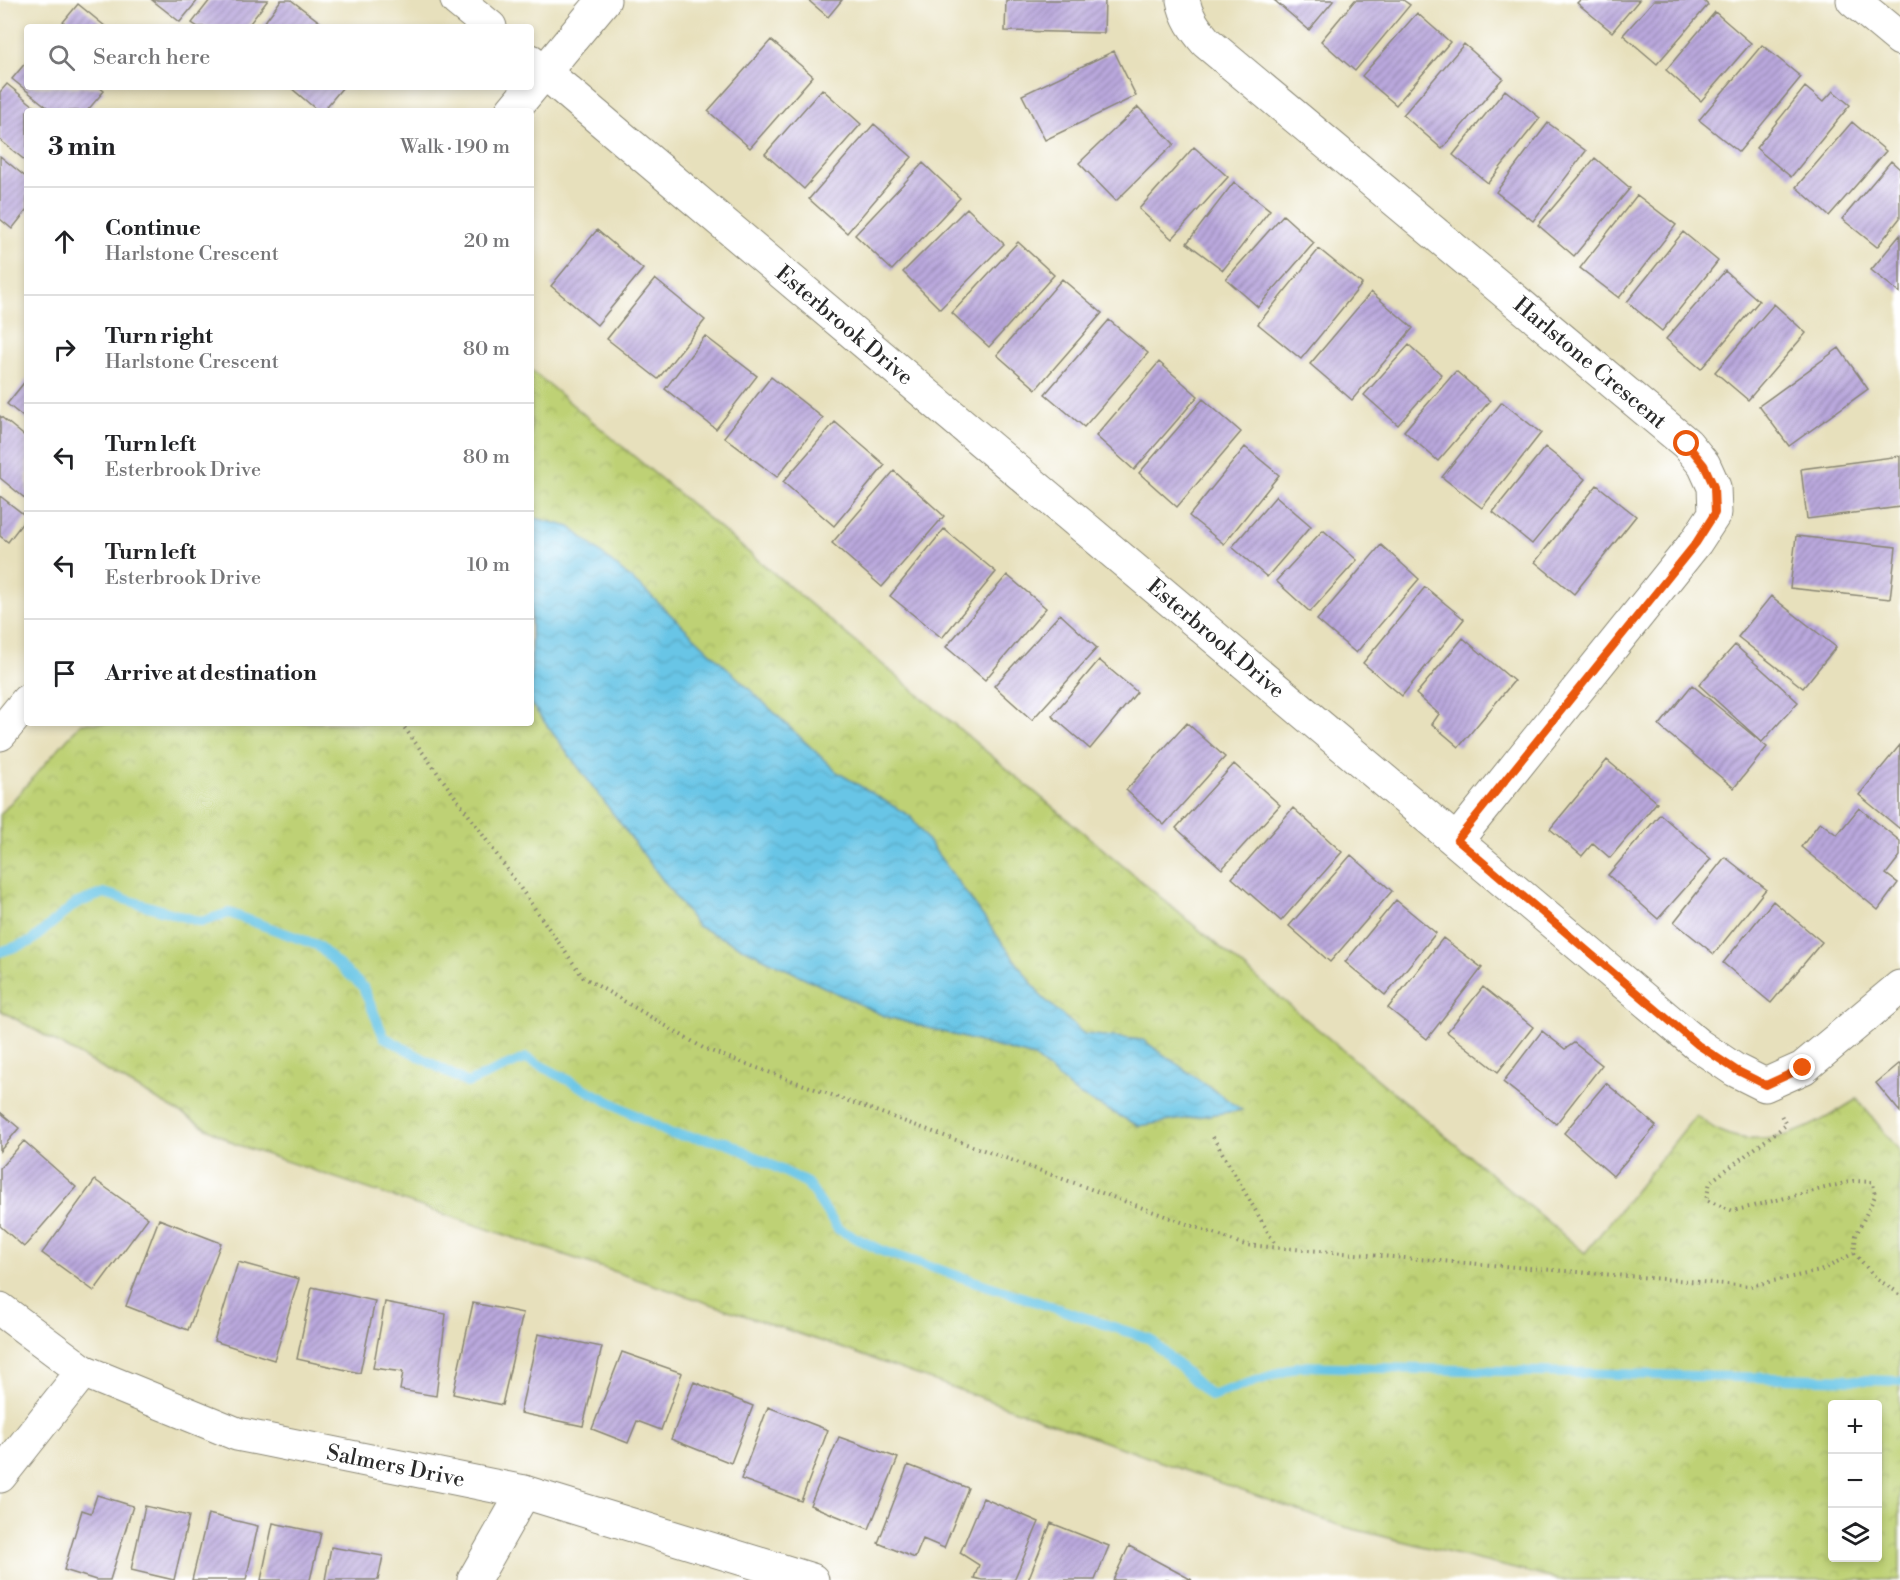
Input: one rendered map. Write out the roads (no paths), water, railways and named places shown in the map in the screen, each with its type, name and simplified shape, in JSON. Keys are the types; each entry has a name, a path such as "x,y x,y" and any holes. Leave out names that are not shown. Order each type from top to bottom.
{"street":[{"path":"457,0 486,24"},
{"path":"538,67 604,0"},
{"name":"Harlstone Crescent","path":"1183,0 1192,26 1206,42 1687,444 1704,465 1714,487 1715,513 1696,543 1457,840"},
{"path":"1853,0 1900,39"},
{"name":"Esterbrook Drive","path":"538,67 1698,1045 1736,1070 1766,1085 1803,1068 1900,987"},
{"path":"514,108 524,90"},
{"path":"0,734 24,705"},
{"name":"Salmers Drive","path":"0,1309 83,1371 237,1434 524,1492 812,1580"},
{"path":"0,1476 83,1371"},
{"path":"474,1580 524,1492"}],"water":[{"path":"534,518 570,527 648,593 837,772 910,816 1042,997 1084,1034 1143,1040 1242,1110 1139,1126 1077,1094 1034,1057 884,1016 697,926 534,708"}],"waterway":[{"path":"0,952 30,942 75,904 104,893 201,922 229,913 317,945 363,987 384,1037 467,1083 526,1058 671,1134 726,1142 807,1183 838,1229 882,1251 1150,1339 1211,1396 1300,1366 1900,1381"}]}
